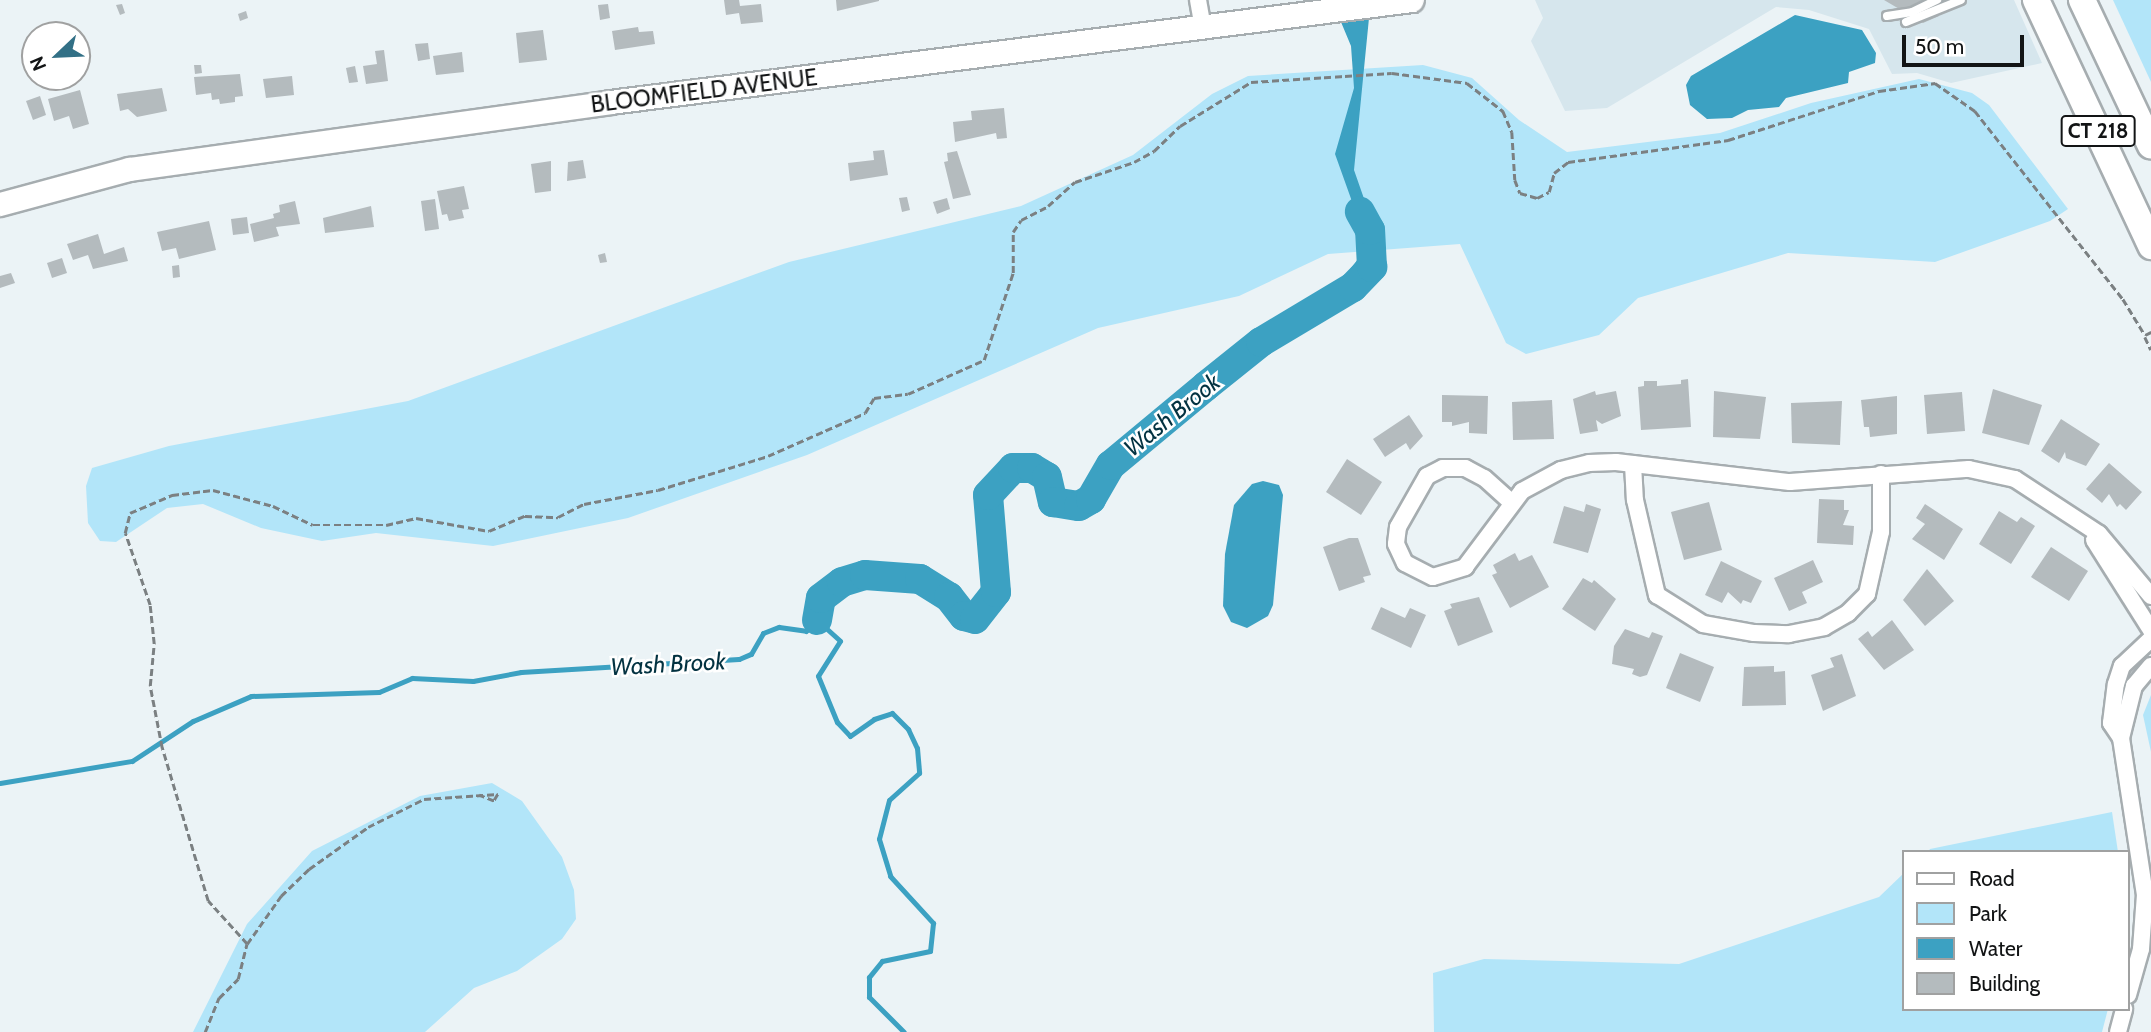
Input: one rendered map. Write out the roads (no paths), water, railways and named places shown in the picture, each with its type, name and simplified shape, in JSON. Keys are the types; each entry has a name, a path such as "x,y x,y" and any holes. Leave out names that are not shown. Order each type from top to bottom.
{"main road":[{"name":"BLOOMFIELD AVENUE","path":"0,204 142,167 610,102 1403,2"},
{"path":"2040,8 2086,8"},
{"name":"CT 218","path":"2040,8 2151,246"},
{"name":"CT 218","path":"2086,8 2151,146"}],"street":[{"path":"1198,0 1203,28"},
{"path":"1511,502 1484,478 1465,468 1443,468 1427,476 1398,527 1396,544 1405,563 1433,577 1465,566 1511,502 1561,470 1589,463 1633,464 1790,482 1930,469 1990,471 2033,489 2091,531 2121,557 2151,596"},
{"path":"1633,464 1639,522 1657,595 1703,624 1754,634 1789,634 1824,627 1848,613 1867,594 1881,532 1881,474"},
{"path":"2091,531 2151,630"},
{"path":"2121,738 2111,723 2116,684 2122,666 2151,639"},
{"path":"2130,988 2141,949 2145,895 2121,738 2134,686 2151,666"},
{"path":"2118,1032 2123,1011"}],"lane":[{"path":"1886,16 1912,12 1937,0"},
{"path":"1906,22 1961,0"}],"water":[{"path":"1795,15 1862,30 1876,53 1875,63 1849,72 1848,83 1786,98 1779,107 1748,110 1732,118 1707,119 1690,105 1686,85 1691,76"},
{"path":"1369,18 1354,170 1376,233 1360,286 1324,316 1314,303 1336,288 1361,255 1364,235 1335,154 1354,88 1351,46 1341,22"},
{"path":"1263,481 1279,485 1283,495 1273,605 1268,616 1247,628 1231,622 1223,606 1225,554 1234,505 1252,484"}],"waterway":[{"name":"Wash Brook","path":"817,620 821,598 842,582 865,575 920,579 949,597 964,616 975,619 996,592 988,495 1013,468 1032,468 1047,477 1053,502 1079,506 1091,499 1111,465 1206,386 1261,342 1353,287 1372,267 1370,230 1360,212"},
{"name":"Wash Brook","path":"0,783 132,761 193,721 251,696 379,692 412,678 473,681 521,672 739,659 751,654 763,633 779,627 806,631 817,620 840,641 818,676 837,722 850,736 874,719 892,713 908,729 917,748 919,773 889,800 879,839 890,876 933,923 930,951 882,961 869,977 869,997 904,1032"}]}
